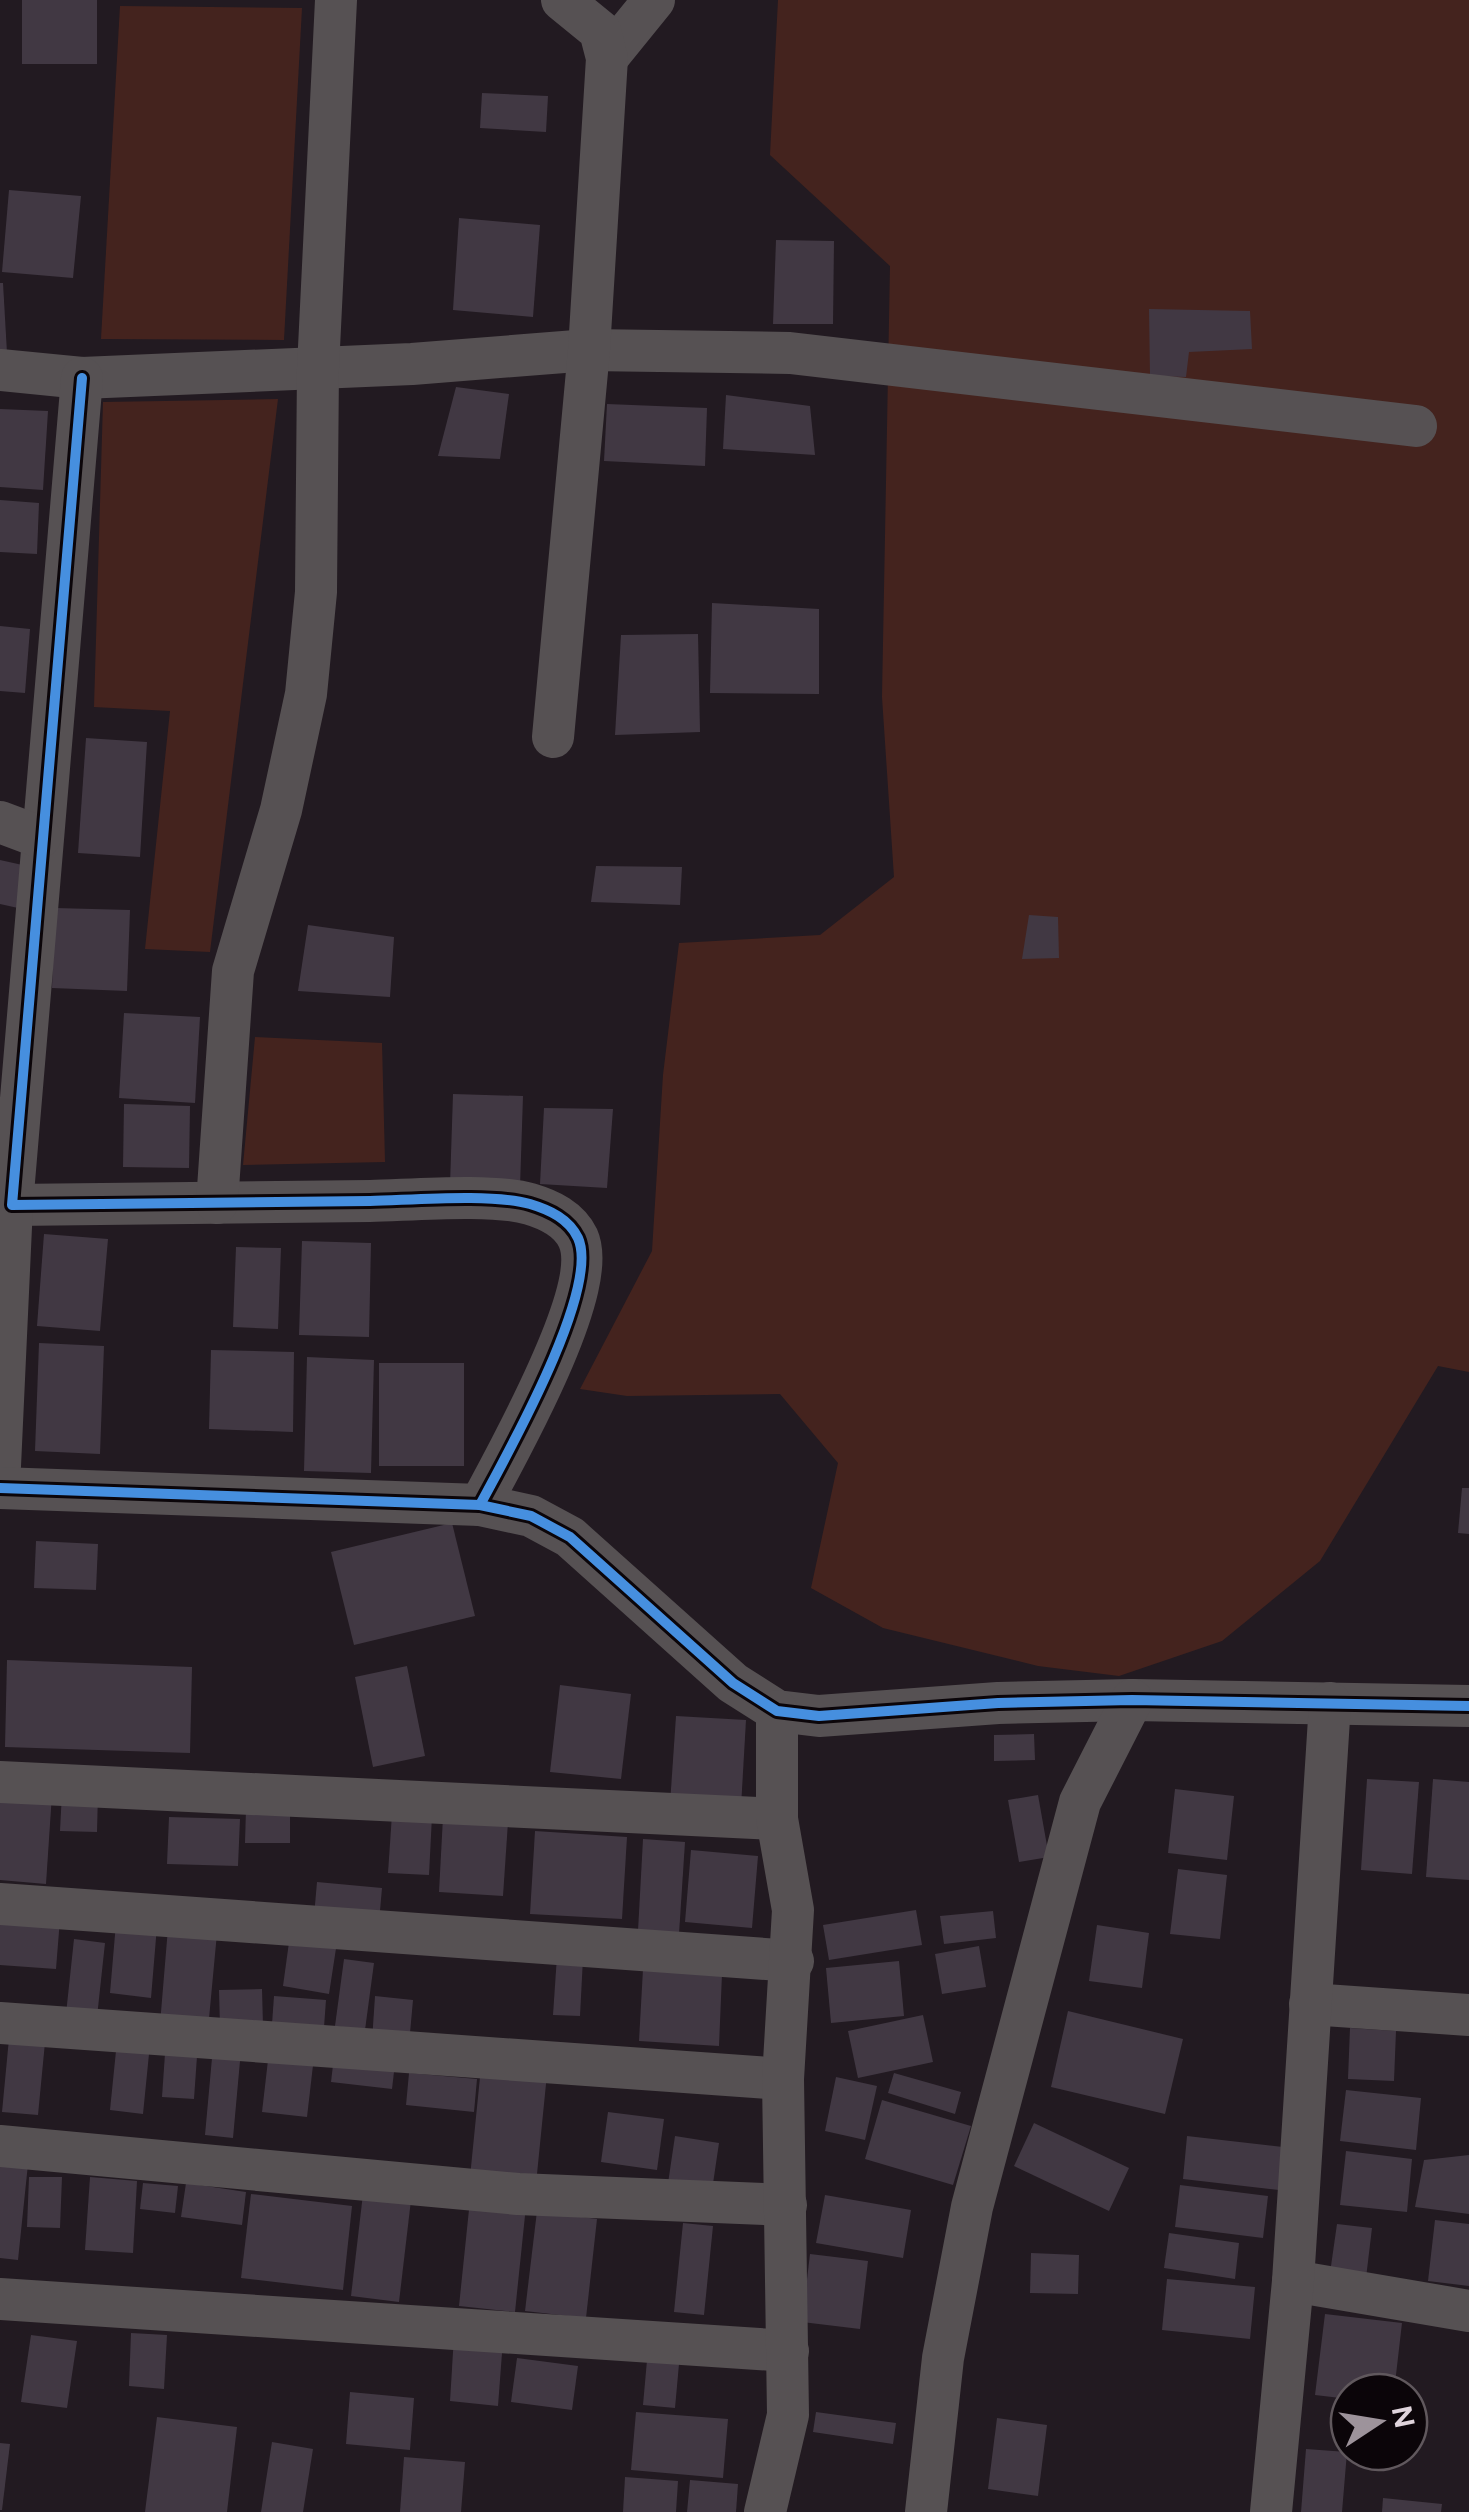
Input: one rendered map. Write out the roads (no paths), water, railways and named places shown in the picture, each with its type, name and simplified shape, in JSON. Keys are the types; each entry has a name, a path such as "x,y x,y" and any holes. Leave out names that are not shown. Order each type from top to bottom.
{"street":[{"path":"216,1203 232,971 281,810 306,694 316,592 318,368 336,0"},
{"path":"553,738 589,350 607,58 600,31 562,0"},
{"path":"607,58 654,0"},
{"path":"0,370 82,378 318,368 589,350 790,353 1416,426"},
{"path":"0,1466 11,1070 40,837 82,378"},
{"path":"0,822 40,837"},
{"path":"6,1205 527,1203 563,1218 578,1239 583,1262 574,1298 537,1398 480,1505"},
{"path":"0,1488 480,1505 531,1516 570,1537 733,1683 778,1711 819,1716 998,1703 1132,1700 1469,1706"},
{"path":"926,2512 944,2358 972,2208 1080,1802 1132,1700"},
{"path":"1271,2512 1293,2281 1330,1703"},
{"path":"765,2512 788,2415 783,2079 793,1961 793,1910 777,1819 778,1711"},
{"path":"0,1782 777,1819"},
{"path":"0,1904 793,1961"},
{"path":"1310,2004 1469,2015"},
{"path":"0,2023 783,2079"},
{"path":"0,2146 518,2194 786,2204"},
{"path":"1293,2281 1469,2312"},
{"path":"0,2299 788,2351"}]}
